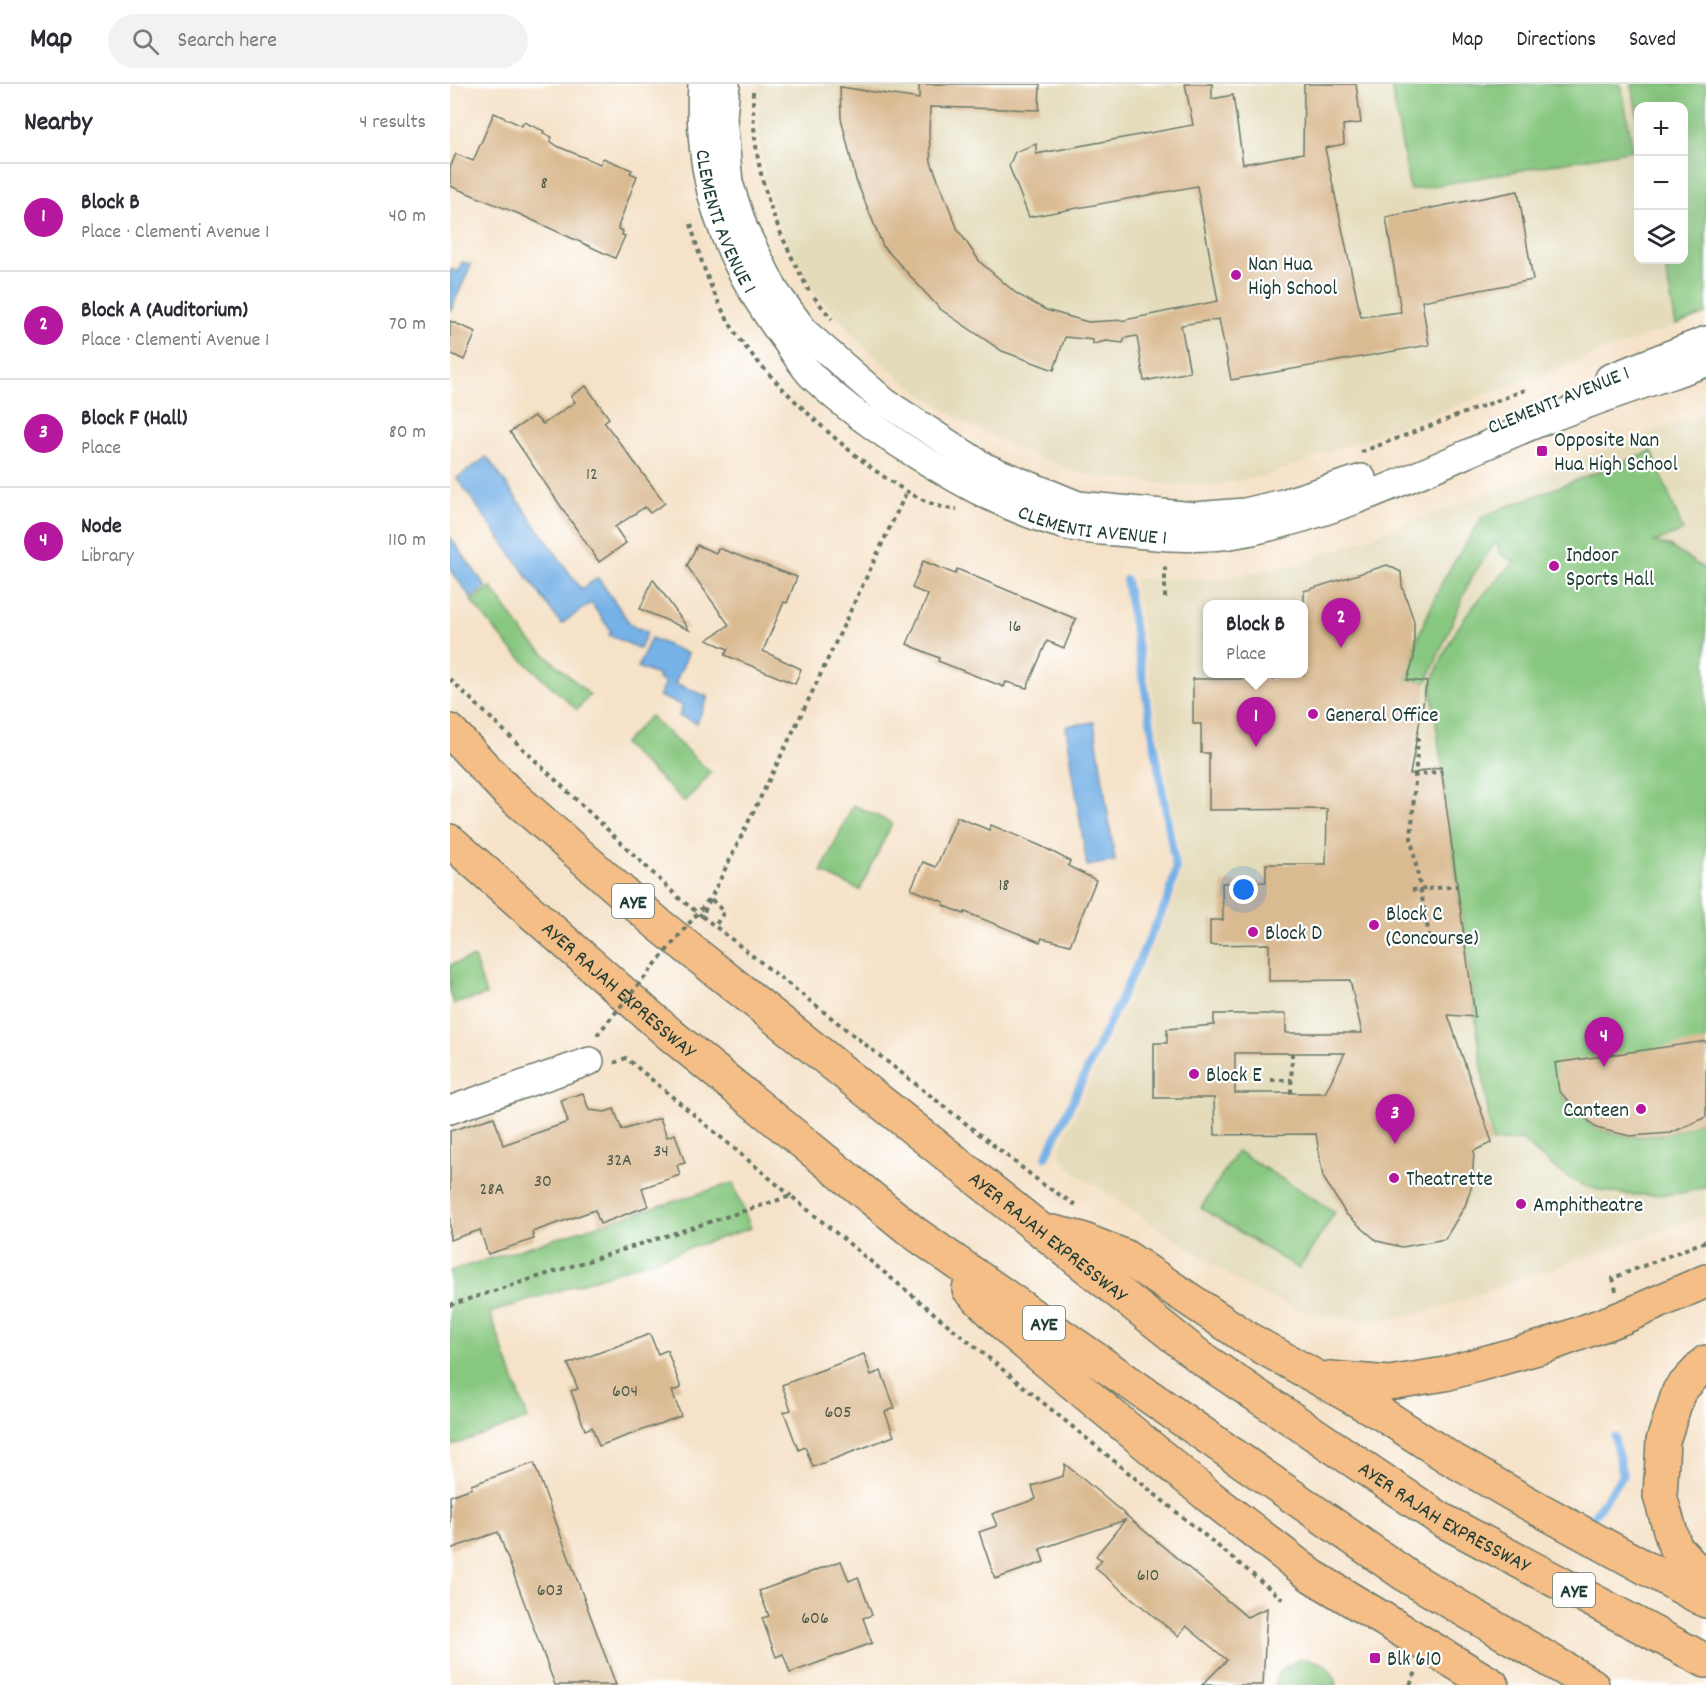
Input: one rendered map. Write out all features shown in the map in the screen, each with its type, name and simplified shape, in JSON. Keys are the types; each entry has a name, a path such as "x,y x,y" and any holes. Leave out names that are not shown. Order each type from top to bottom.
{"highway":[{"name":"AYER RAJAH EXPRESSWAY","path":"450,731 506,790 658,924 1201,1358 1442,1520 1706,1661"},
{"name":"AYER RAJAH EXPRESSWAY","path":"450,841 680,1042 913,1232 1410,1578 1592,1685"},
{"path":"1042,1230 1111,1249 1250,1340 1319,1377 1516,1497 1706,1601"},
{"path":"913,1232 1013,1333 1210,1497 1312,1576 1492,1685"},
{"path":"1319,1377 1389,1383 1445,1374 1548,1345 1624,1317 1706,1281"},
{"path":"1706,1362 1679,1390 1663,1441 1660,1496 1675,1547 1706,1581"},
{"path":"1312,1576 1329,1611 1414,1680 1447,1685"}],"street":[{"name":"CLEMENTI AVENUE 1","path":"702,84 700,119 711,197 728,247 759,307 812,376 879,432 928,446 1078,505 1194,516 1245,512 1415,467 1706,363"},
{"name":"CLEMENTI AVENUE 1","path":"726,84 723,118 729,183 744,229 775,291 806,333 885,402 928,446 980,493 1065,526 1170,545 1228,536 1318,513 1536,406 1706,340"},
{"path":"1170,545 1180,525 1194,516"},
{"path":"450,1110 597,1063"}],"path":[{"path":"753,84 753,132 762,180 775,225 809,291 836,325"},
{"path":"1350,456 1528,389"},
{"path":"702,916 807,703 907,491"},
{"path":"1165,598 1170,545"},
{"path":"450,679 680,898 1044,1185"},
{"path":"1418,737 1411,839 1432,951"},
{"path":"1412,776 1442,771"},
{"path":"1412,890 1458,886"},
{"path":"597,1035 710,898 724,912 715,926"},
{"path":"1291,1093 1292,1053"},
{"path":"597,1063 626,1058 1285,1600"},
{"path":"1271,1080 1290,1080"},
{"path":"450,1305 791,1196"},
{"path":"1624,1317 1613,1278 1706,1241"}],"shaded area":[{"name":"Nan Hua High School","path":"758,84 1632,84 1635,102 1634,264 1665,264 1676,325 1264,476 1215,485 1174,485 1083,475 1012,447 960,420 906,383 860,343 814,290 789,247 775,214 765,178 758,127"},
{"path":"1706,412 1706,1215 1430,1311 1395,1318 1365,1320 1309,1314 1251,1290 1068,1167 1060,1154 1060,1147 1175,899 1183,871 1134,578 1219,579 1295,565"}],"green space":[{"path":"1391,84 1621,84 1633,150 1410,190"},
{"path":"1632,84 1706,84 1706,314 1676,325 1665,264 1688,264 1688,102 1635,102"},
{"path":"1652,451 1683,531 1654,542 1669,546 1706,570 1706,1060 1624,1082 1560,1093 1587,1122 1610,1133 1624,1136 1668,1134 1682,1130 1706,1117 1706,1186 1681,1193 1635,1195 1607,1192 1585,1186 1556,1168 1521,1140 1492,1142 1431,686 1446,649 1464,618 1515,562 1500,554 1496,541 1471,578 1427,682 1407,680 1414,658 1414,646 1443,580 1483,516"},
{"path":"491,587 527,638 590,695 577,710 511,649 471,601"},
{"path":"650,716 711,773 685,802 623,744"},
{"path":"853,805 892,823 860,890 821,872"},
{"path":"474,957 486,995 454,1004 450,992 450,965"},
{"path":"1237,1151 1335,1212 1299,1269 1201,1208"},
{"path":"733,1183 751,1228 490,1313 528,1419 450,1446 450,1271"},
{"path":"1299,1659 1323,1664 1332,1673 1337,1685 1274,1685 1281,1670"}],"water":[{"path":"462,262 471,265 450,312 450,269 458,272"},
{"path":"487,457 581,589 598,578 631,625 647,632 640,649 609,635 611,631 591,603 561,624 457,478"},
{"path":"450,537 486,587 471,598 450,569"},
{"path":"651,638 688,654 675,683 708,697 697,723 679,716 683,706 659,696 665,683 658,679 659,676 638,667"},
{"path":"1094,722 1115,861 1087,866 1066,726"}],"building":[{"path":"919,84 1040,84 1039,110 930,107 929,134 931,162 958,230 980,262 1017,294 1046,310 1088,322 1125,320 1218,301 1197,186 1029,217 1009,166 1015,152 1036,144 1036,154 1193,125 1185,84 1212,84 1212,99 1233,95 1243,164 1303,153 1304,84 1356,84 1361,123 1343,125 1344,144 1325,148 1361,317 1401,312 1386,217 1518,191 1533,280 1422,301 1429,345 1231,380 1219,319 1181,325 1190,372 1144,381 1137,336 1125,338 1123,343 1106,341 1093,344 1093,340 1065,337 1054,370 1002,351 940,309 883,246 856,180 841,118 840,87 919,99"},
{"path":"494,113 522,126 524,122 544,131 543,133 552,137 550,141 559,147 600,164 603,158 632,170 630,173 637,176 619,224 618,229 623,231 622,235 625,236 615,258 519,214 450,186 450,168 456,154 473,161"},
{"path":"450,321 476,332 464,360 450,353"},
{"path":"586,386 609,418 604,422 665,503 650,513 645,507 615,527 626,543 599,562 510,432 534,416 543,424 575,402 571,396"},
{"path":"697,545 716,553 718,548 797,577 763,651 801,669 795,684 725,655 728,649 707,640 729,625 687,566"},
{"path":"923,561 955,574 957,569 1076,619 1064,648 1047,641 1027,688 1006,682 1004,687 938,661 939,658 907,644 928,595 912,588"},
{"path":"1387,565 1401,572 1402,586 1414,621 1414,658 1407,680 1427,682 1410,774 1441,767 1475,1017 1448,1015 1492,1142 1474,1151 1472,1185 1465,1206 1445,1239 1402,1247 1377,1241 1346,1214 1323,1177 1316,1134 1215,1135 1214,1098 1154,1098 1154,1043 1167,1043 1167,1029 1214,1025 1214,1014 1286,1014 1286,1033 1362,1033 1350,980 1269,981 1269,944 1210,945 1210,920 1223,920 1222,883 1266,882 1266,864 1326,864 1327,809 1209,810 1209,753 1201,753 1201,724 1193,724 1193,679 1308,678 1308,600 1304,600 1304,591","holes":["1235,1053 1345,1053 1325,1093 1235,1093"]},
{"path":"653,579 689,630 640,609"},
{"path":"957,817 989,830 991,825 1041,846 1070,861 1068,866 1096,880 1070,945 1042,938 1040,942 965,912 964,914 943,905 944,902 911,889 923,862 936,867"},
{"path":"1706,1041 1706,1117 1671,1133 1630,1136 1596,1128 1559,1091 1555,1063"},
{"path":"583,1093 589,1110 605,1112 614,1109 622,1130 660,1118 667,1137 675,1134 685,1163 677,1165 680,1175 642,1188 648,1206 600,1224 595,1210 532,1232 534,1239 488,1254 480,1230 450,1240 450,1131 494,1117 503,1145 568,1122 561,1100"},
{"path":"650,1334 658,1354 667,1350 681,1388 672,1391 681,1416 599,1446 592,1427 585,1430 571,1391 578,1389 568,1364"},
{"path":"864,1354 871,1375 881,1371 895,1408 885,1412 894,1436 813,1467 805,1447 799,1450 794,1439 784,1412 791,1410 782,1385"},
{"path":"534,1463 616,1685 555,1685 498,1532 450,1549 450,1496 472,1488 471,1485"},
{"path":"1065,1464 1247,1617 1267,1608 1263,1685 1202,1685 1227,1660 1186,1626 1178,1636 1095,1568 1102,1560 1096,1556 1125,1520 1040,1549 1044,1562 995,1579 979,1532 997,1526 992,1514 1036,1499 1032,1486 1063,1476"},
{"path":"841,1561 849,1581 858,1577 872,1615 863,1618 872,1643 790,1673 783,1654 776,1657 762,1618 769,1616 759,1591"}],"waterway":[{"path":"1046,1157 1168,899 1176,869 1126,580"},
{"path":"1591,1519 1623,1475 1614,1437"}],"place":[{"name":"Nan Hua High School","path":"1236,275"},
{"name":"Opposite Nan Hua High School","path":"1542,451"},
{"name":"Indoor Sports Hall","path":"1554,566"},
{"name":"Block A (Auditorium)","path":"1341,648"},
{"name":"General Office","path":"1313,714"},
{"name":"Block B","path":"1256,747"},
{"name":"Block C (Concourse)","path":"1374,925"},
{"name":"Block D","path":"1253,932"},
{"name":"Node","path":"1604,1067"},
{"name":"Block E","path":"1194,1074"},
{"name":"Canteen","path":"1641,1109"},
{"name":"Block F (Hall)","path":"1395,1144"},
{"name":"Theatrette","path":"1394,1178"},
{"name":"Amphitheatre","path":"1521,1204"},
{"name":"Blk 610","path":"1375,1658"}]}
